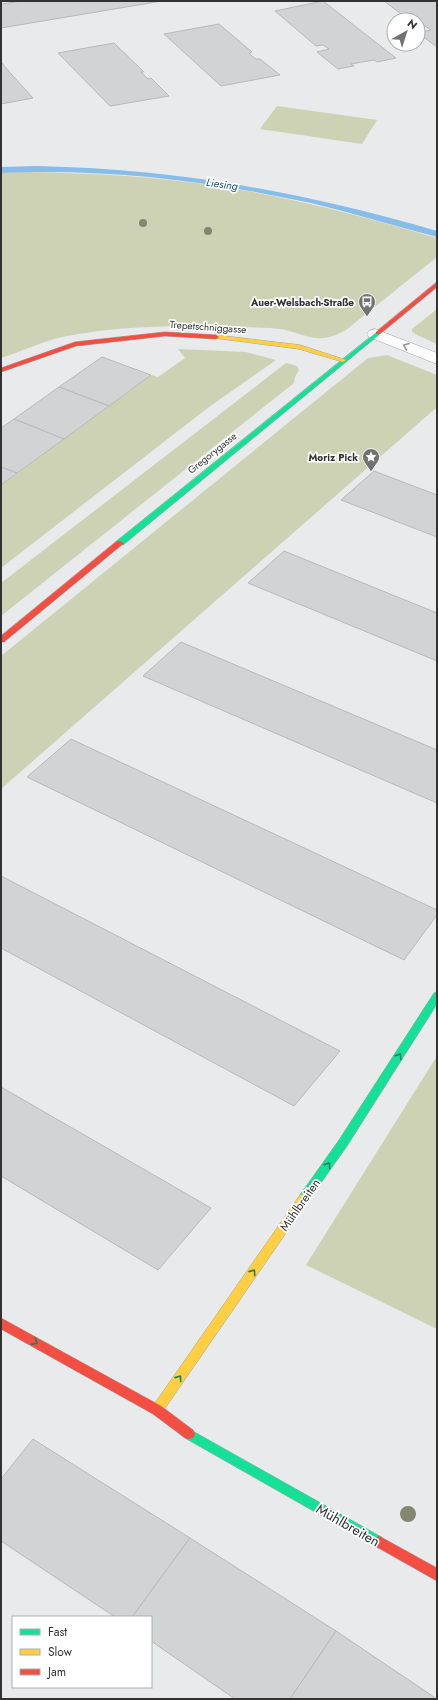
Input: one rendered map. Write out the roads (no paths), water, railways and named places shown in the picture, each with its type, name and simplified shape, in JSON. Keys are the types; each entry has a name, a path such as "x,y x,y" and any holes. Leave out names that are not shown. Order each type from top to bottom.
{"street":[{"name":"Gregorygasse","path":"1,640 437,284"},
{"name":"Trepetschniggasse","path":"1,370 75,344 165,334 217,336 300,347 343,360"},
{"path":"375,334 437,359"},
{"name":"Mühlbreiten","path":"157,1410 343,1143 437,996"},
{"name":"Mühlbreiten","path":"1,1324 157,1410 193,1437 437,1575"}],"waterway":[{"name":"Liesing","path":"1,170 37,169 98,171 142,174 227,185 311,201 437,234"}],"place":[{"name":"Auer-Welsbach-Straße","path":"367,317"},
{"name":"Moriz Pick","path":"371,472"}]}
